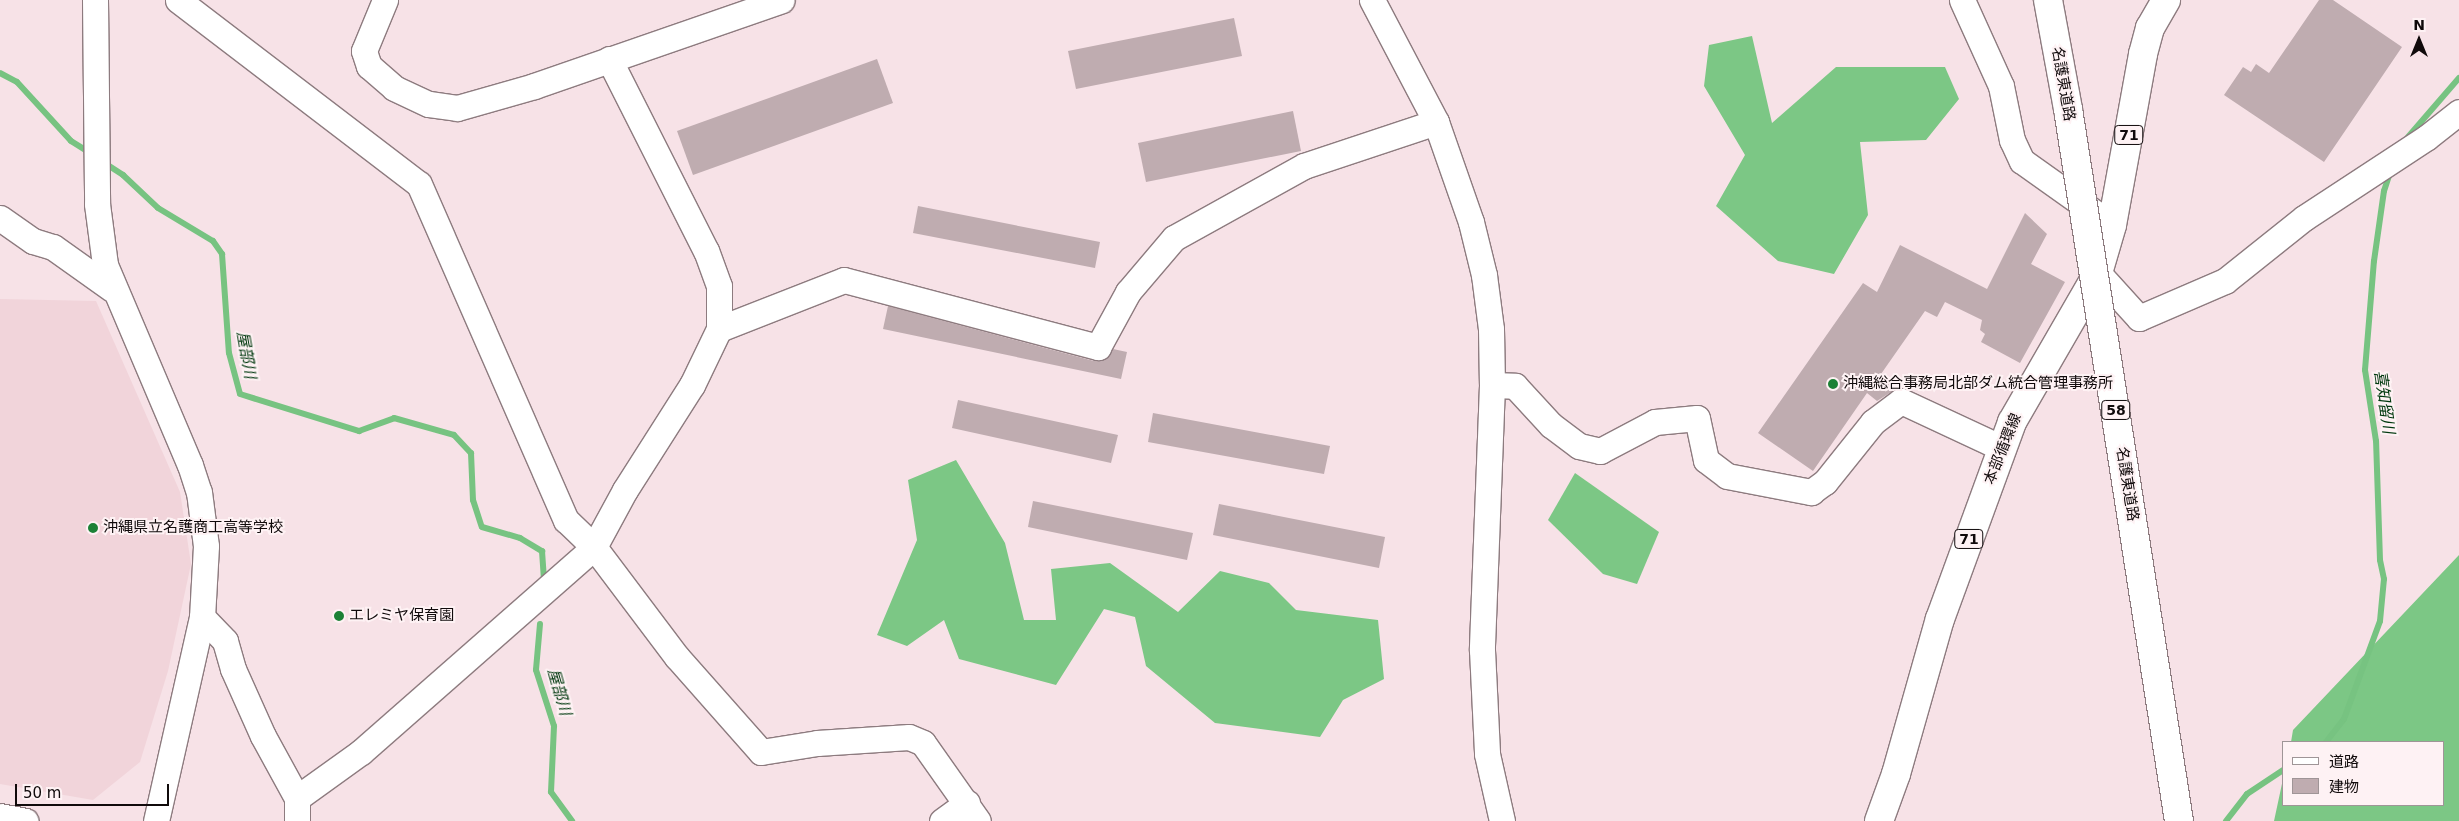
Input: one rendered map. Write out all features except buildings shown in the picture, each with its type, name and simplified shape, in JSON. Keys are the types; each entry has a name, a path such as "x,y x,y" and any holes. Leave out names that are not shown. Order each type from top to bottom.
{"main road":[{"name":"名護東道路","path":"2048,0 2082,196 2179,821"},
{"name":"本部循環線","path":"1879,821 1896,774 1940,619 2012,422 2098,273 2112,225 2143,54 2150,28 2166,0"}],"street":[{"path":"95,0 96,142 101,238 112,289 158,389 199,492 206,546 202,617 156,821"},
{"path":"178,0 419,184 566,520 594,547 677,657 761,752 817,743 909,737 923,743 973,812 942,821"},
{"path":"385,0 364,51 369,66 394,88 429,104 457,108 481,104 782,0"},
{"path":"1372,0 1436,122 1471,222 1484,275 1491,329 1492,384 1482,650 1487,754 1502,821"},
{"path":"1962,0 2001,86 2012,140 2022,161 2112,225"},
{"path":"202,617 225,641 233,669 297,809 594,547 625,490 692,385 719,329 719,286 706,252 610,59"},
{"path":"2098,273 2138,318 2224,281 2304,218 2426,138 2459,112"},
{"path":"719,329 844,280 1098,347 1128,292 1174,238 1304,166 1436,122"},
{"path":"0,218 33,241 53,247 112,289"},
{"path":"1492,384 1515,386 1552,425 1579,446 1600,451 1655,422 1697,418 1706,460 1727,476 1811,492 1825,482 1873,422 1901,400 2002,448"},
{"path":"0,816 26,821"}],"shaded area":[{"name":"沖縄県立名護商工高等学校","path":"0,299 96,301 180,492 191,564 168,671 140,762 93,800 0,784"}],"green space":[{"path":"1752,36 1772,123 1836,67 1945,67 1959,99 1926,140 1860,142 1868,215 1834,274 1778,261 1716,206 1745,155 1704,86 1709,45"},
{"path":"956,460 1005,543 1024,620 1056,620 1051,569 1110,563 1178,612 1220,571 1269,583 1296,610 1378,620 1384,679 1343,700 1320,737 1215,723 1146,666 1135,617 1104,609 1056,685 959,659 944,620 907,646 877,635 917,540 908,480"},
{"path":"1575,473 1659,532 1637,584 1603,574 1548,520"},
{"path":"2459,555 2459,821 2274,821 2282,784 2282,806 2444,806 2444,741 2291,741 2293,730"}],"waterway":[{"name":"屋部川","path":"0,73 17,82 71,141 90,153"},
{"name":"喜知留川","path":"2408,137 2459,78"},
{"name":"屋部川","path":"103,162 123,175 158,208 213,241 222,254 229,353 240,394 359,431 394,418 454,435 471,453 473,500 482,527 520,538 542,551 544,577"},
{"name":"喜知留川","path":"2327,741 2344,719 2380,621 2384,579 2380,560 2376,441 2365,370 2374,261 2384,191 2391,170"},
{"name":"屋部川","path":"540,624 536,670 554,726 551,792 572,821"},
{"name":"喜知留川","path":"2226,821 2247,794 2282,771"}],"place":[{"name":"沖縄総合事務局北部ダム統合管理事務所","path":"1833,384"},
{"name":"沖縄県立名護商工高等学校","path":"93,528"},
{"name":"エレミヤ保育園","path":"339,616"}]}
